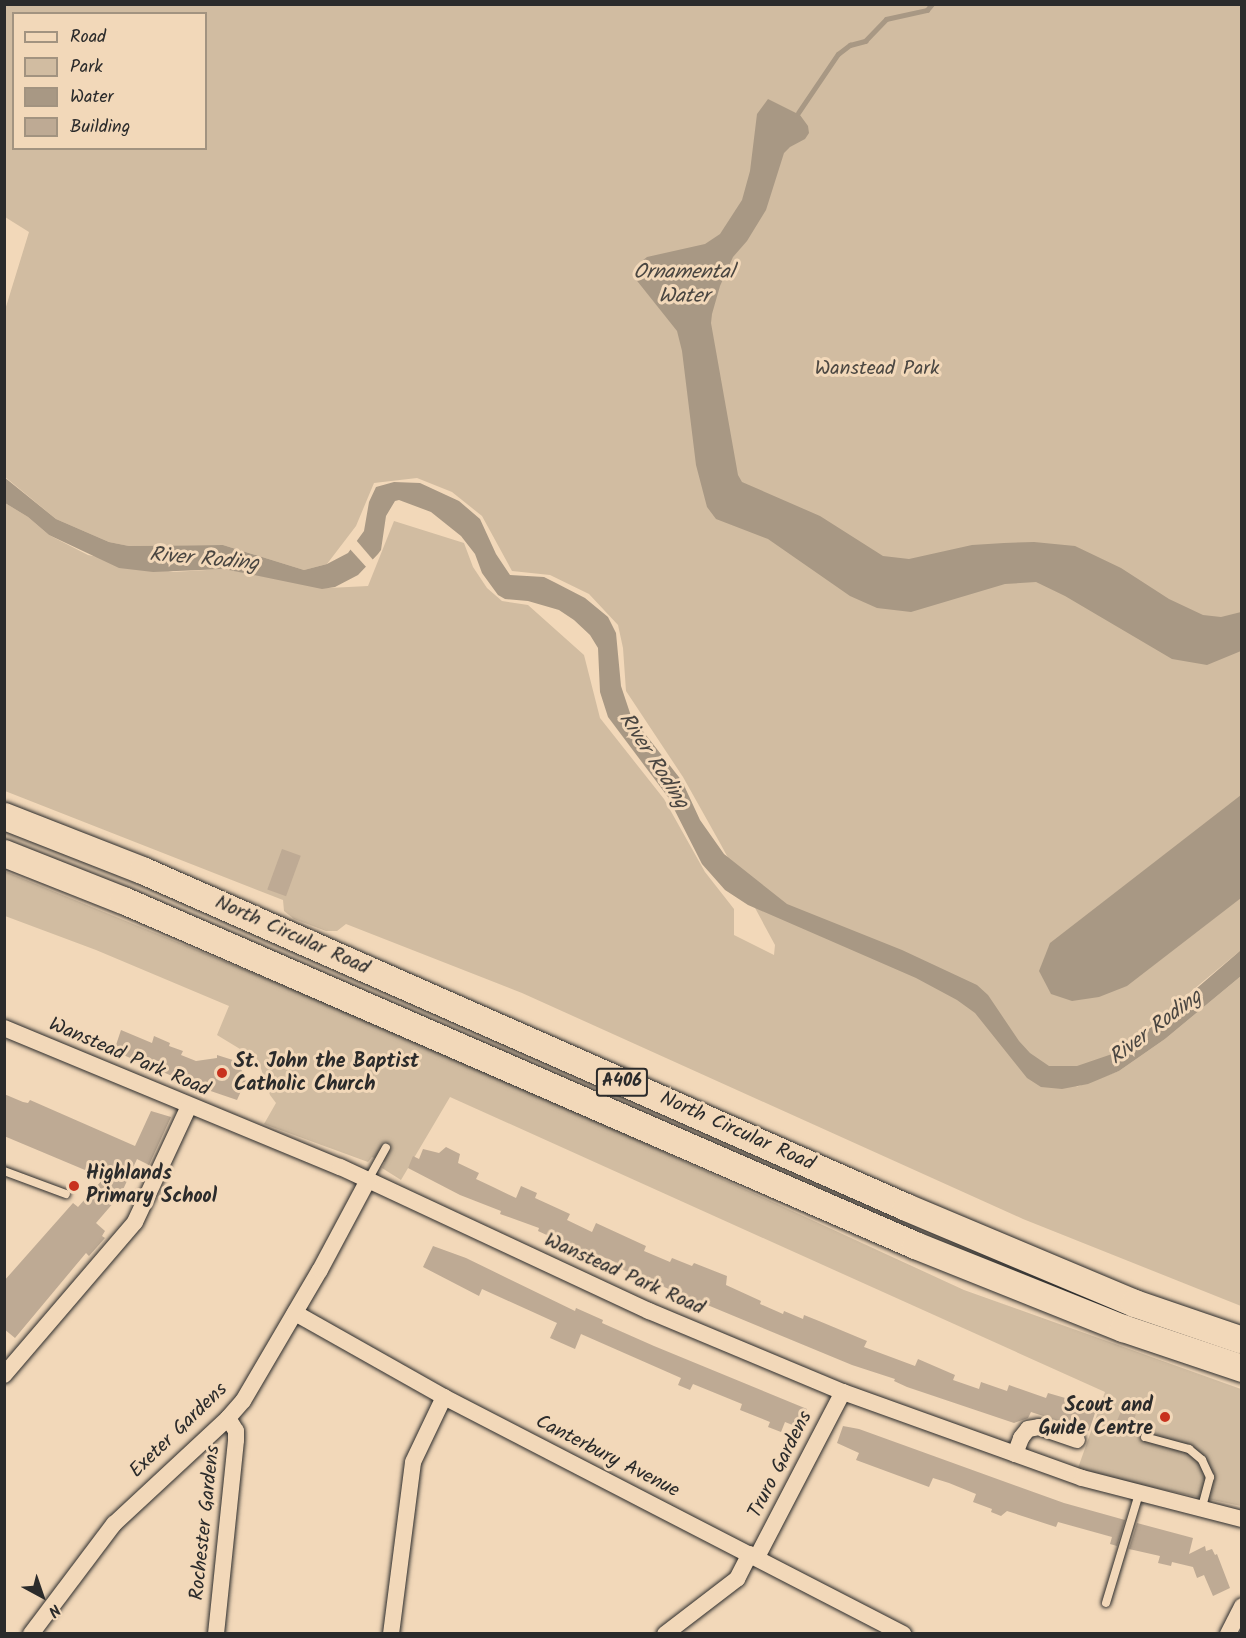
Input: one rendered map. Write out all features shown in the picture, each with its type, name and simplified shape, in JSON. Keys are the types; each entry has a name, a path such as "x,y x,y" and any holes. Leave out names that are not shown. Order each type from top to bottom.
{"highway":[{"name":"North Circular Road","path":"4,816 142,870 906,1207 1134,1303 1242,1340"},
{"name":"North Circular Road","path":"4,853 123,900 915,1245 1123,1328 1242,1368"}],"street":[{"name":"Wanstead Park Road","path":"4,1028 368,1180 649,1311 843,1392 1015,1454 1139,1494 1242,1520"},
{"path":"4,1375 135,1222 189,1106"},
{"name":"Exeter Gardens","path":"31,1634 114,1524 228,1418 243,1401 295,1314 368,1180"},
{"name":"Canterbury Avenue","path":"295,1314 444,1397 903,1634"},
{"name":"Truro Gardens","path":"666,1634 737,1579 754,1556 843,1392"},
{"path":"391,1634 413,1462 444,1397"},
{"name":"Rochester Gardens","path":"216,1634 236,1440 236,1431 228,1418"},
{"path":"1015,1454 1021,1438 1028,1429 1039,1427 1077,1440"},
{"path":"1228,1634 1242,1606"}],"lane":[{"path":"368,1180 387,1148"},
{"path":"4,1171 66,1194"},
{"path":"1144,1437 1189,1449 1202,1460 1210,1478 1201,1510"},
{"path":"1106,1603 1139,1494"}],"green space":[{"name":"Wanstead Park","path":"4,5 1241,5 1241,950 1076,1087 1119,1071 1165,1039 1241,976 1241,1306 1023,1219 522,993 346,924 337,931 326,931 294,919 284,911 283,900 5,791 5,503 28,517 49,535 88,555 173,572 224,569 329,588 368,586 394,521 464,543 473,567 487,588 502,601 528,605 584,655 600,718 664,799 705,872 734,909 734,935 774,955 775,945 683,777 626,691 623,648 618,625 589,594 550,575 512,571 482,516 452,492 417,478 374,483 356,526 327,564 304,570 223,545 129,546 109,542 56,519 5,477 5,310 29,232 5,217"},
{"path":"4,871 458,1057 964,1290 1241,1389 1241,1506 1103,1477 1078,1468 1105,1392 450,1097 401,1180 382,1168 385,1162 372,1157 368,1162 264,1124 276,1103 270,1095 258,1060 217,1035 229,1006 96,950 5,916"}],"water":[{"name":"Ornamental Water","path":"768,99 800,115 808,126 809,133 805,139 784,153 766,210 747,241 733,257 720,286 712,314 711,323 738,475 742,482 820,516 883,556 909,559 972,545 1004,543 1034,542 1075,546 1121,568 1169,599 1203,615 1221,617 1241,612 1241,651 1207,665 1172,659 1065,596 1036,582 1005,584 911,612 877,608 850,596 768,539 716,519 707,507 696,465 682,351 677,331 634,277 637,265 647,257 705,244 720,234 742,200 750,171 757,114"},
{"name":"River Roding","path":"4,477 56,519 109,542 129,546 223,545 304,570 327,564 348,553 364,531 369,502 376,487 394,482 420,483 459,501 480,519 496,554 510,575 544,577 585,598 608,617 616,633 621,686 631,716 682,781 700,820 724,854 787,904 902,950 977,985 988,995 1019,1041 1030,1053 1049,1066 1077,1066 1115,1053 1153,1026 1241,950 1241,976 1165,1039 1119,1071 1088,1084 1062,1089 1041,1087 1027,1078 975,1013 957,1000 916,978 748,905 725,890 702,864 668,797 608,717 600,692 598,648 590,635 559,610 528,601 505,599 498,595 482,573 475,554 461,536 431,512 399,500 395,501 386,516 381,550 378,554 358,575 335,587 322,589 224,569 153,572 119,568 49,535 28,517 5,503"},
{"path":"1241,795 1241,898 1127,986 1099,997 1072,1001 1051,994 1039,971 1050,943"}],"pier":[{"path":"356,540 374,561 368,569 349,548"}],"building":[{"path":"282,849 301,856 286,896 267,889"},
{"path":"121,1030 152,1043 154,1036 170,1043 169,1046 183,1051 181,1055 196,1061 217,1058 217,1055 236,1061 242,1066 240,1068 247,1078 237,1100 193,1085 114,1051"},
{"path":"4,1094 23,1102 28,1103 30,1100 135,1146 151,1111 171,1117 149,1165 137,1159 121,1194 96,1223 105,1231 102,1236 105,1238 89,1256 86,1253 15,1338 4,1329 4,1281 73,1203 78,1207 104,1178 4,1136"},
{"path":"446,1147 460,1154 458,1163 479,1173 476,1179 516,1198 521,1186 537,1193 535,1198 570,1214 567,1220 592,1232 596,1223 646,1246 644,1251 670,1262 672,1258 692,1266 694,1263 727,1276 726,1285 761,1301 760,1304 783,1314 784,1311 803,1319 804,1315 819,1321 867,1341 864,1347 915,1366 918,1359 955,1375 953,1380 979,1389 981,1382 1007,1391 1009,1385 1046,1398 1048,1393 1086,1404 1085,1406 1096,1410 1089,1431 1031,1412 1028,1418 1014,1423 907,1387 894,1381 895,1379 852,1365 652,1282 653,1280 629,1269 628,1272 614,1265 615,1262 575,1248 538,1231 539,1228 500,1214 501,1211 460,1195 408,1168 413,1156 419,1159 423,1149 439,1153"},
{"path":"433,1246 466,1258 575,1311 576,1308 603,1320 602,1323 654,1346 807,1409 800,1428 785,1422 781,1432 768,1427 770,1422 740,1410 742,1404 693,1384 690,1390 678,1385 681,1378 581,1334 575,1349 550,1338 557,1323 482,1289 479,1296 423,1267"},
{"name":"Scout and Guide Centre","path":"1122,1409 1136,1415 1131,1427 1117,1421"},
{"path":"843,1426 859,1429 1064,1503 1125,1520 1117,1546 1110,1544 1112,1537 1058,1522 1056,1527 1007,1511 1001,1516 991,1512 992,1509 973,1502 976,1494 949,1483 933,1478 929,1487 856,1460 859,1453 837,1443"},
{"path":"1137,1523 1193,1538 1189,1554 1205,1546 1206,1551 1212,1549 1215,1555 1217,1554 1230,1588 1213,1596 1204,1575 1197,1578 1193,1567 1172,1562 1171,1566 1158,1563 1160,1556 1129,1549"}],"waterway":[{"path":"798,113 838,54 850,45 865,41 886,19 927,10 932,4"}],"place":[{"name":"St. John the Baptist Catholic Church","path":"222,1073"},
{"name":"Highlands Primary School","path":"74,1186"},
{"name":"Scout and Guide Centre","path":"1165,1417"}]}
